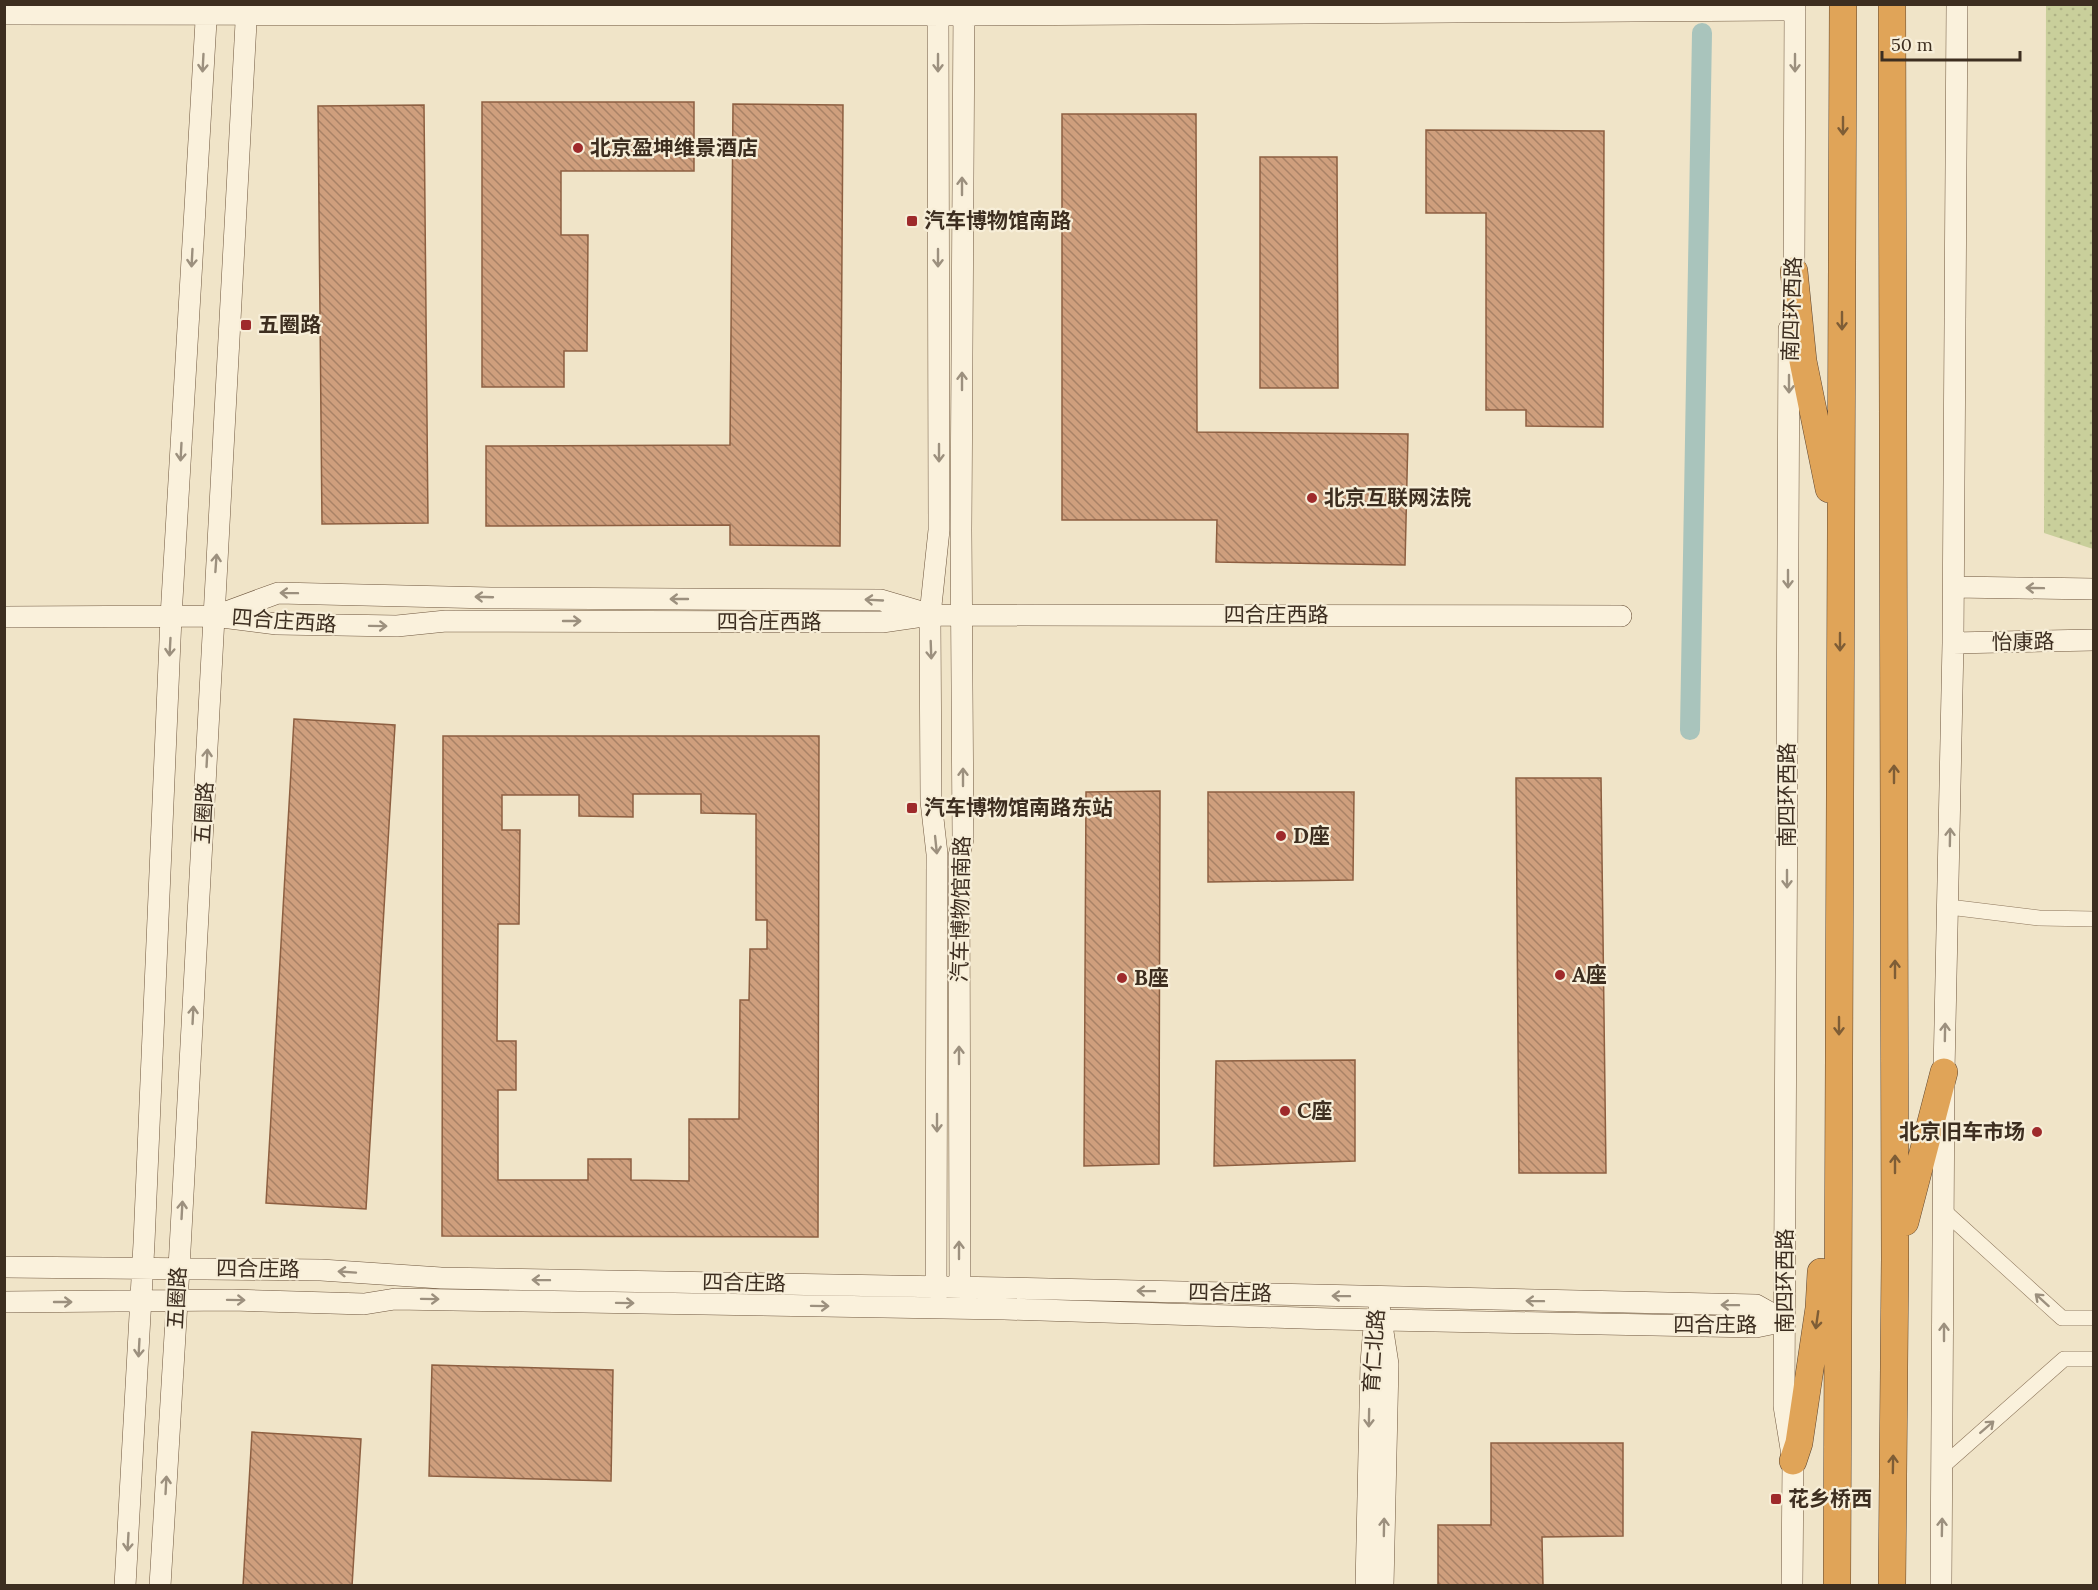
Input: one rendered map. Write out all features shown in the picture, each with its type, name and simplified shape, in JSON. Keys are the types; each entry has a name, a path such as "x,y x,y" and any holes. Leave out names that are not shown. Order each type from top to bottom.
{"highway":[{"path":"1837,1586 1843,4"},
{"path":"1892,4 1895,1258 1892,1586"},
{"path":"1794,271 1803,361 1841,546"},
{"path":"1895,1258 1944,1072"},
{"path":"1793,1461 1799,1443 1819,1308 1822,1256 1838,1158"}],"street":[{"path":"1941,1586 1944,1072 1953,643 1957,4"},
{"path":"4,14 206,9 964,10 1795,7"},
{"name":"南四环西路","path":"1792,1586 1793,1461 1784,1406 1789,302 1794,271 1795,7"},
{"name":"五圈路","path":"125,1586 143,1268 171,617 206,9"},
{"name":"五圈路","path":"160,1586 247,10"},
{"name":"汽车博物馆南路","path":"936,1308 937,854 931,801 930,615 939,530 938,10"},
{"name":"汽车博物馆南路","path":"960,1309 959,856 963,839 961,530 964,10"},
{"path":"1953,587 2094,589"},
{"name":"四合庄西路","path":"214,616 278,593 503,598 881,600 930,615"},
{"name":"四合庄西路","path":"214,616 277,624 397,626 447,621 882,622 930,615 1621,616"},
{"path":"4,617 214,616"},
{"name":"怡康路","path":"1953,643 2094,640"},
{"path":"1949,907 2038,918 2094,918"},
{"path":"1944,1211 2062,1318 2094,1318"},
{"name":"四合庄路","path":"4,1267 321,1270 453,1278 1756,1305 1785,1320"},
{"name":"育仁北路","path":"1366,1586 1371,1363 1378,1320 1378,1297"},
{"name":"四合庄路","path":"4,1302 232,1300 364,1304 394,1299 936,1308 1756,1327 1785,1320"},
{"name":"育仁北路","path":"1378,1320 1388,1364 1383,1586"},
{"path":"1943,1466 2064,1359 2094,1359"}],"green space":[{"path":"2046,5 2093,5 2093,549 2044,533"}],"building":[{"path":"482,102 694,102 694,171 561,171 561,235 588,235 587,351 564,351 564,387 482,387"},
{"path":"733,104 843,105 840,546 730,545 730,525 486,526 486,446 730,445"},
{"path":"424,105 428,523 322,524 318,106"},
{"path":"1062,114 1196,114 1197,432 1408,434 1405,565 1216,562 1217,520 1062,520"},
{"path":"1426,130 1604,131 1603,427 1526,426 1526,410 1486,410 1486,213 1426,213"},
{"path":"1260,157 1337,157 1338,388 1260,388"},
{"path":"294,719 395,725 366,1209 266,1203"},
{"path":"443,736 819,736 818,1237 442,1236","holes":["633,794 701,794 701,813 756,814 756,920 767,920 767,949 750,949 749,1000 740,1000 739,1119 689,1119 689,1181 631,1180 631,1159 588,1159 588,1180 498,1180 498,1090 516,1090 516,1041 497,1041 498,924 519,924 520,830 502,830 502,795 579,795 579,816 633,817"]},
{"name":"A座","path":"1516,778 1601,778 1606,1173 1519,1173"},
{"name":"B座","path":"1160,791 1159,1164 1084,1166 1086,792"},
{"name":"D座","path":"1208,792 1354,792 1353,880 1208,882"},
{"name":"C座","path":"1355,1060 1355,1161 1214,1166 1216,1061"},
{"path":"432,1365 613,1370 611,1481 429,1476"},
{"path":"252,1432 361,1439 352,1586 243,1586"},
{"path":"1491,1443 1623,1443 1623,1536 1542,1537 1543,1586 1438,1586 1438,1525 1491,1525"}],"waterway":[{"path":"1690,730 1702,33"}],"place":[{"name":"北京盈坤维景酒店","path":"578,148"},
{"name":"汽车博物馆南路","path":"912,221"},
{"name":"五圈路","path":"246,325"},
{"name":"北京互联网法院","path":"1312,498"},
{"name":"汽车博物馆南路东站","path":"912,808"},
{"name":"D座","path":"1281,836"},
{"name":"A座","path":"1560,975"},
{"name":"B座","path":"1122,978"},
{"name":"C座","path":"1285,1111"},
{"name":"北京旧车市场","path":"2037,1132"},
{"name":"花乡桥西","path":"1776,1499"}]}
